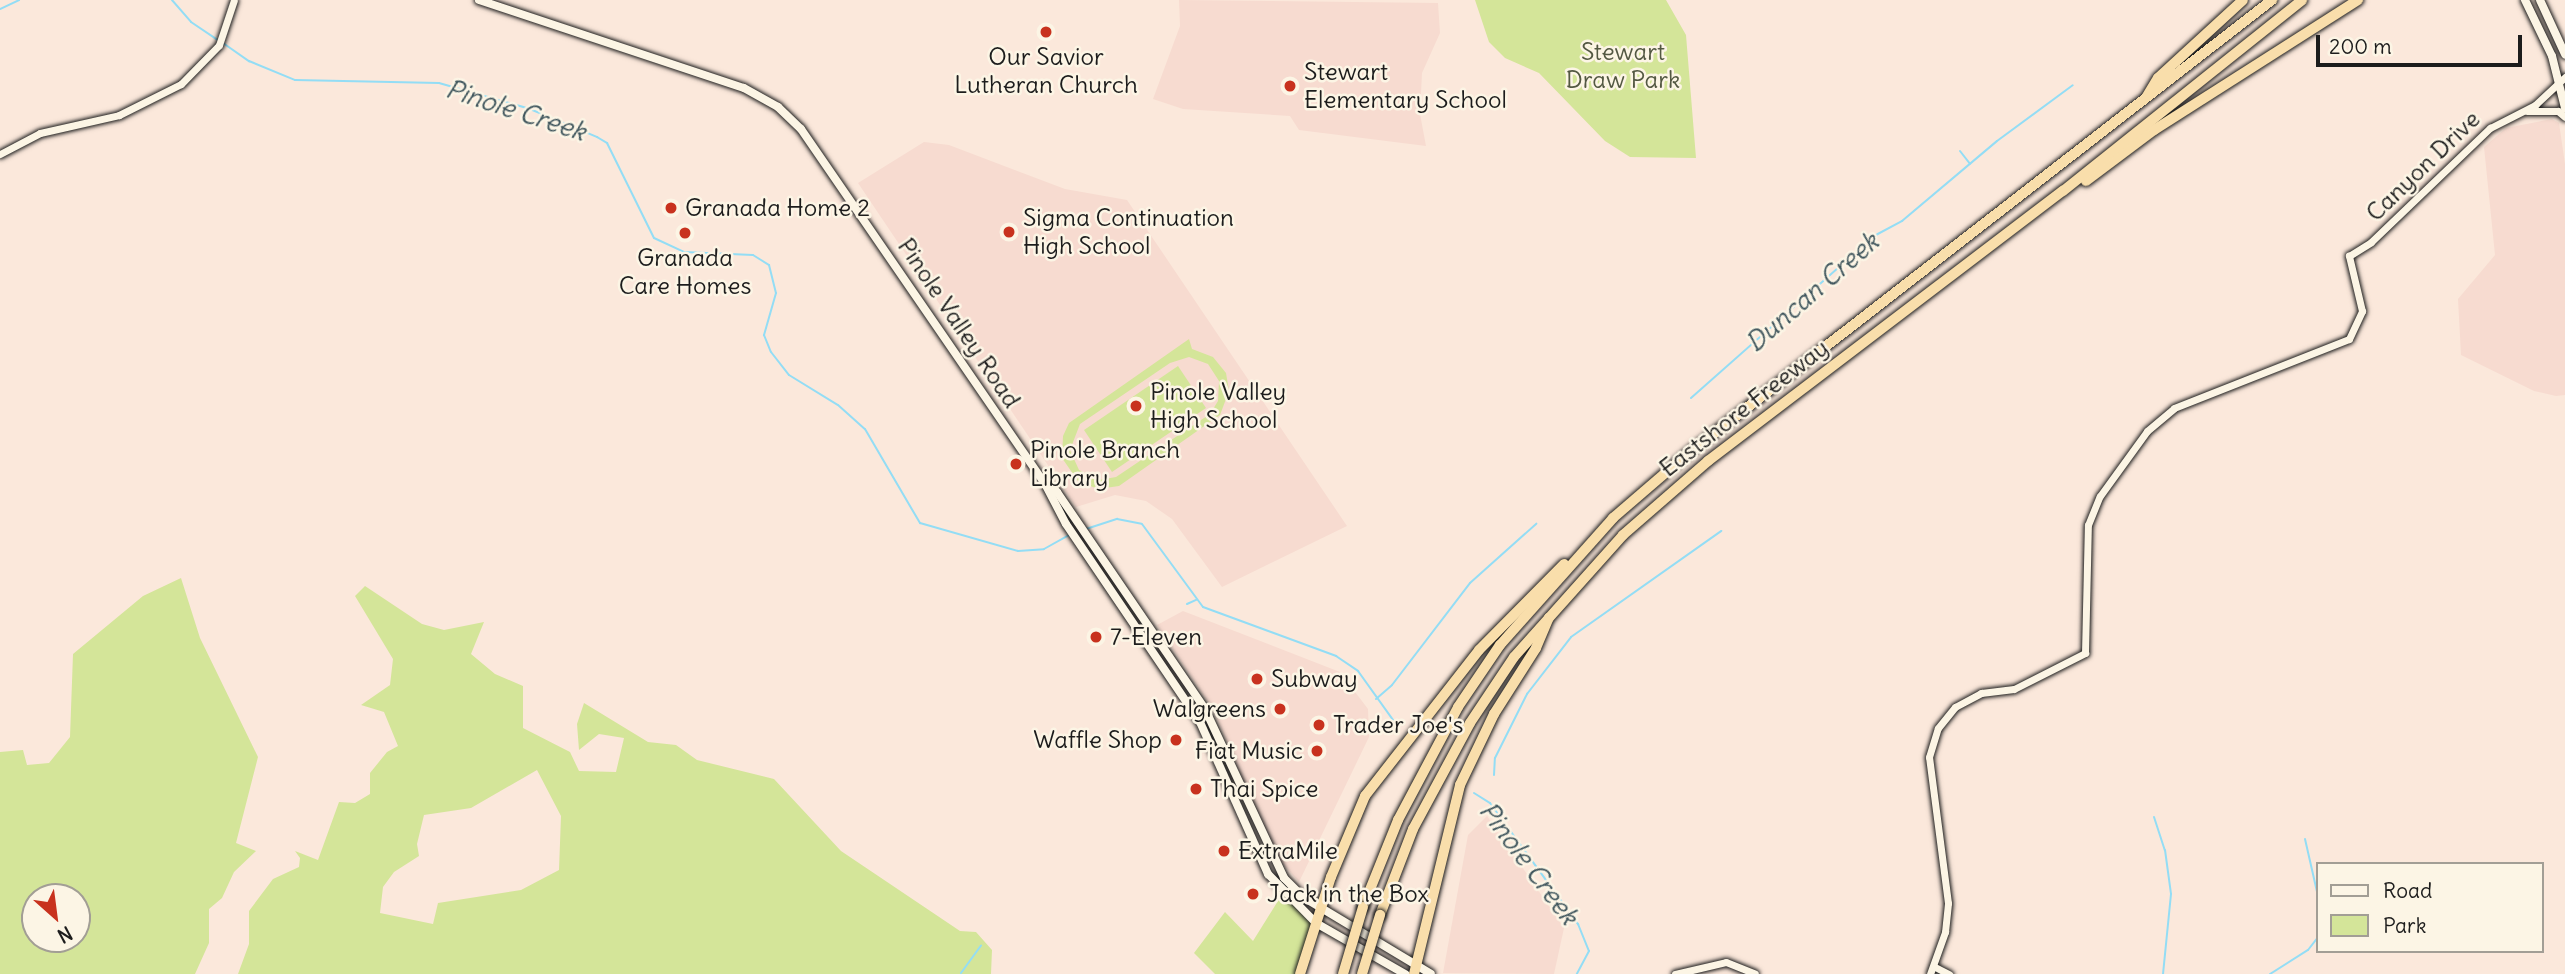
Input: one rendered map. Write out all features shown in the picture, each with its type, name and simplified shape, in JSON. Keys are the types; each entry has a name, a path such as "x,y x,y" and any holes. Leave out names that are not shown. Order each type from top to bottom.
{"highway":[{"path":"2143,103 2158,78 2243,0"},
{"name":"Eastshore Freeway","path":"1343,974 1363,907 1409,795 1458,706 1500,645 1576,557 1691,451 2143,103 2272,0"},
{"name":"Eastshore Freeway","path":"1362,974 1380,915 1413,829 1451,757 1514,657 1623,535 1670,492 2063,191 2302,0"},
{"path":"2063,191 2085,181 2154,130 2358,0"},
{"path":"1300,974 1320,908 1365,796 1505,620 1549,575 1576,557"},
{"path":"1415,969 1460,785 1494,714 1546,630 1549,615"}],"main road":[{"name":"Pinole Valley Road","path":"479,0 701,72 778,107 820,152 1044,482 1075,519 1205,709 1272,861 1295,890 1320,908 1415,969 1431,974"},
{"path":"2525,0 2542,29 2562,79 2565,108"},
{"path":"2540,0 2564,51"},
{"name":"Pinole Valley Road","path":"1044,482 1066,524 1200,723 1259,862 1278,888 1316,923 1405,974"}],"street":[{"path":"0,154 40,133 148,103 196,74 211,57 225,28 234,0"},
{"path":"2562,79 2565,68"},
{"name":"Canyon Drive","path":"1933,970 1948,903 1928,757 1938,728 1955,707 1981,693 2014,690 2085,653 2088,525 2099,497 2147,431 2174,408 2349,339 2359,326 2362,311 2349,256 2371,242 2490,128 2527,111 2562,79"},
{"name":"Canyon Drive","path":"2527,111 2558,111 2565,117"},
{"path":"1675,974 1726,962 1755,974"},
{"path":"1933,970 1949,974"}],"shaded area":[{"name":"Stewart Elementary School","path":"1179,0 1438,3 1440,33 1422,73 1420,114 1426,146 1299,130 1290,116 1183,109 1153,99 1180,26"},
{"path":"2552,119 2559,123 2565,164 2565,395 2556,396 2534,391 2461,355 2458,299 2495,255 2484,147 2506,128"},
{"name":"Pinole Valley High School","path":"924,142 949,145 1065,189 1127,200 1347,526 1222,587 1172,519 1146,501 1115,495 1076,507 858,183"},
{"path":"1183,611 1340,672 1368,709 1369,737 1299,882 1275,855 1214,711 1157,625"},
{"path":"1487,816 1564,928 1554,974 1443,973 1468,835"}],"green space":[{"name":"Stewart Draw Park","path":"1475,0 1666,0 1686,35 1696,158 1630,157 1605,141 1539,73 1505,58 1489,42"},
{"path":"1189,339 1192,349 1213,357 1226,373 1229,391 1220,415 1119,486 1098,489 1078,481 1062,458 1063,436 1069,423","holes":["1189,357 1208,364 1219,381 1218,401 1210,414 1116,477 1099,480 1079,470 1070,450 1080,424 1170,363"]},
{"path":"1178,366 1206,408 1112,472 1084,430"},
{"path":"181,578 200,638 258,757 236,843 256,851 234,872 222,898 209,909 209,943 195,974 0,974 0,752 23,750 27,765 49,763 70,737 73,654 143,596"},
{"path":"365,586 422,624 444,630 484,622 471,654 495,674 523,686 523,728 570,752 579,771 616,772 624,738 599,734 579,750 577,724 584,703 648,742 676,745 697,760 774,779 841,851 960,931 976,932 992,950 991,974 238,974 249,944 249,911 273,879 299,867 300,858 295,851 318,860 339,802 355,803 370,794 370,773 387,752 398,746 384,712 361,705 390,685 393,659 355,596","holes":["537,770 561,816 559,870 521,890 438,903 433,924 380,913 383,887 394,872 419,856 417,844 424,815 471,808"]},
{"path":"1283,893 1316,923 1300,974 1215,974 1194,953 1225,912 1253,941"}],"waterway":[{"name":"Pinole Creek","path":"0,9 19,0"},
{"name":"Pinole Creek","path":"172,0 191,22 218,40"},
{"name":"Pinole Creek","path":"223,43 249,61 295,80 439,83 530,109 597,137 607,143 654,238 684,252 753,255 769,265 776,293 764,335 771,352 789,375 838,405 865,429 920,523 1018,551 1044,549 1071,534"},
{"name":"Duncan Creek","path":"1691,398 1874,236 1902,221 1997,141 2073,85"},
{"name":"Duncan Creek","path":"1960,151 1970,164"},
{"name":"Pinole Creek","path":"1086,529 1117,519 1142,524 1203,607 1336,656 1358,671 1396,724"},
{"name":"Duncan Creek","path":"1376,699 1392,685 1470,583 1536,524"},
{"path":"1494,775 1495,758 1527,694 1571,637 1721,531"},
{"path":"1187,604 1196,600"},
{"name":"Pinole Creek","path":"1474,793 1490,803 1578,924 1589,951 1577,974"},
{"path":"2154,817 2165,850 2171,894 2163,974"},
{"path":"2305,839 2316,887"},
{"path":"2270,974 2308,950 2316,940"},
{"path":"961,973 981,945"}],"place":[{"name":"Our Savior Lutheran Church","path":"1046,32"},
{"name":"Stewart Elementary School","path":"1290,86"},
{"name":"Granada Home 2","path":"671,208"},
{"name":"Sigma Continuation High School","path":"1009,232"},
{"name":"Granada Care Homes","path":"685,233"},
{"name":"Pinole Valley High School","path":"1136,406"},
{"name":"Pinole Branch Library","path":"1016,464"},
{"name":"7-Eleven","path":"1096,637"},
{"name":"Subway","path":"1257,679"},
{"name":"Walgreens","path":"1280,709"},
{"name":"Trader Joe's","path":"1319,725"},
{"name":"Waffle Shop","path":"1176,740"},
{"name":"Fiat Music","path":"1317,751"},
{"name":"Thai Spice","path":"1196,789"},
{"name":"ExtraMile","path":"1224,851"},
{"name":"Jack in the Box","path":"1253,894"}]}
